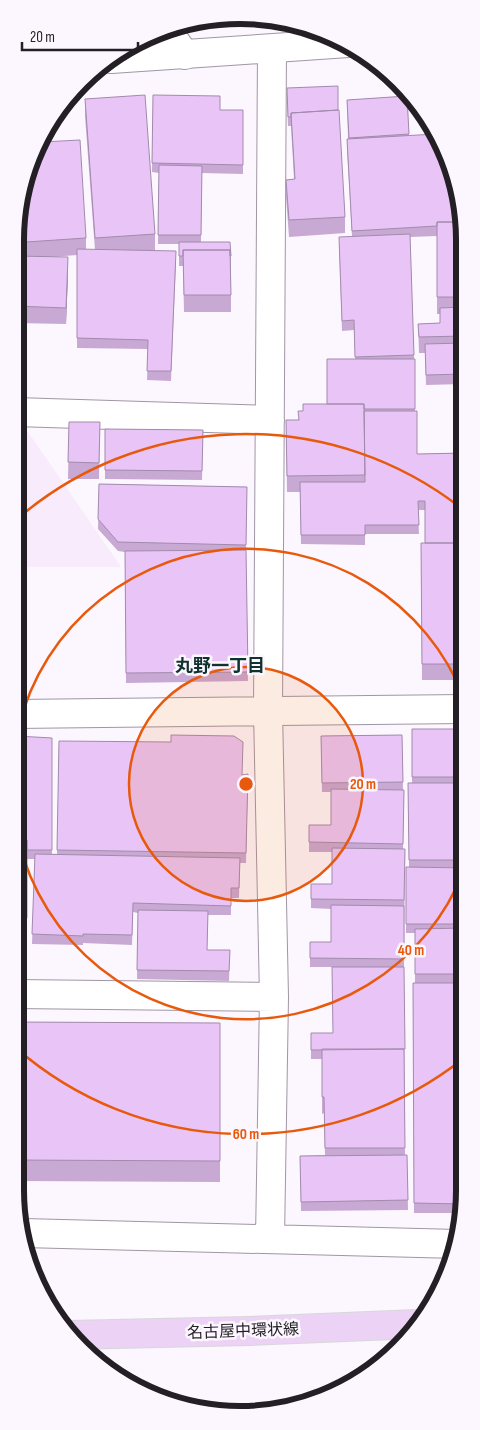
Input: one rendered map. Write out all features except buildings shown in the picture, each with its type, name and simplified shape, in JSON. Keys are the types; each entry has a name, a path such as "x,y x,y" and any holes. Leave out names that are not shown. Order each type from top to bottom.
{"main road":[{"name":"名古屋中環状線","path":"79,1335 249,1331 410,1324"}],"street":[{"path":"171,35 186,55"},
{"path":"123,58 332,44"},
{"path":"270,1239 274,997 268,711 272,49"},
{"path":"24,412 270,420"},
{"path":"24,714 456,709"},
{"path":"24,994 274,997"},
{"path":"28,1233 449,1244"}],"shaded area":[{"path":"24,432 28,432 121,567 24,567"}],"district":[{"name":"丸野一丁目","path":"220,666"}]}
